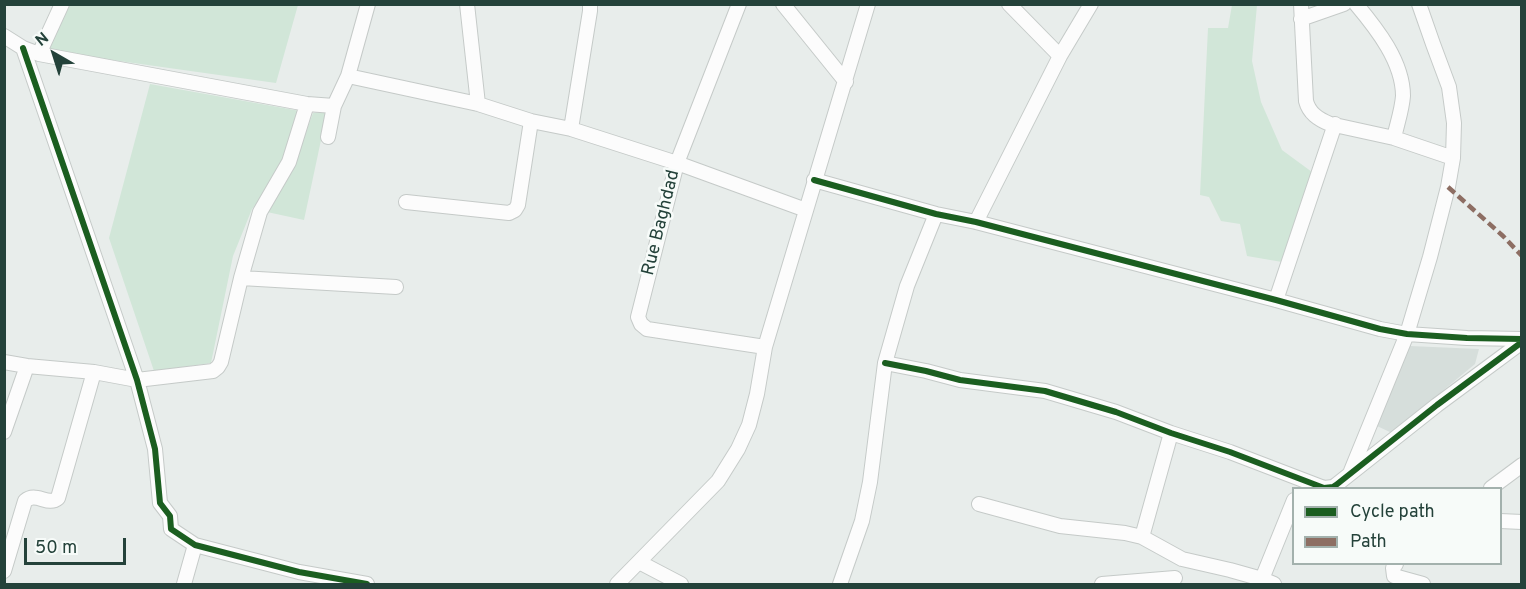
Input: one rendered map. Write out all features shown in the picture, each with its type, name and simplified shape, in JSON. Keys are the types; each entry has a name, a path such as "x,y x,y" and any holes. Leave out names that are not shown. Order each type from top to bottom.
{"street":[{"path":"39,54 62,4"},
{"path":"328,137 334,106 348,76 368,4"},
{"path":"468,4 478,104"},
{"path":"571,129 590,4"},
{"name":"Rue Baghdad","path":"739,4 677,163 638,316 641,324 647,329 765,347"},
{"path":"783,4 846,82"},
{"path":"617,585 718,481 738,449 749,425 765,347 868,4"},
{"path":"1009,4 1060,56"},
{"path":"976,222 1060,56 1091,4"},
{"path":"1344,4 1301,12 1307,105 1314,116 1320,120 1394,138 1454,158"},
{"path":"1356,4 1382,37 1400,75 1403,98 1394,138"},
{"path":"1350,473 1407,334 1454,158 1454,123 1449,87 1419,4"},
{"path":"4,36 23,48 39,54 307,104 334,106"},
{"path":"23,48 137,380 155,449 160,503 170,516 171,530 195,544 299,572 364,584"},
{"path":"348,76 478,104 531,121 571,129 677,163 806,210"},
{"path":"4,362 94,372 137,380 213,371 218,367 260,212 289,162 307,104"},
{"path":"406,202 509,213 515,210 518,205 531,121"},
{"path":"1276,300 1335,124"},
{"path":"814,180 936,214 976,222 1407,334 1521,340"},
{"path":"840,585 852,554 870,482 885,363 907,286 936,214"},
{"path":"241,278 396,287"},
{"path":"1331,487 1521,340"},
{"path":"885,363 960,380 1045,391 1116,412 1230,452 1300,484 1316,487"},
{"path":"4,432 27,366"},
{"path":"4,571 25,501 32,497 53,501 58,498 94,372"},
{"path":"1142,537 1171,433"},
{"path":"1494,487 1521,465"},
{"path":"979,504 1060,526 1142,537 1182,559 1268,582 1292,503"},
{"path":"1502,521 1521,522"},
{"path":"184,585 195,544"},
{"path":"1102,585 1174,582 1182,559"},
{"path":"639,562 681,585"},
{"path":"1395,565 1393,568 1394,576 1423,585"}],"shaded area":[{"path":"1410,346 1479,349 1475,364 1392,433 1377,426"}],"green space":[{"path":"70,5 298,5 276,83 48,51"},
{"path":"1232,5 1257,5 1252,61 1261,102 1282,150 1312,172 1282,262 1247,256 1240,224 1221,221 1209,197 1200,195 1208,28 1228,28"},
{"path":"150,84 300,111 282,171 252,209 233,256 211,363 154,371 109,238"},
{"path":"327,112 304,220 267,212 293,167 313,113"}],"marked path":[{"path":"1448,187 1522,256"}],"cycle path":[{"path":"23,48 137,380 155,449 160,503 170,516 171,529 195,545 299,572 367,584"},
{"path":"814,180 936,214 976,222 1380,329 1407,334 1522,339"},
{"path":"1333,487 1522,342"},
{"path":"885,363 960,380 1045,391 1116,412 1321,487"}]}
